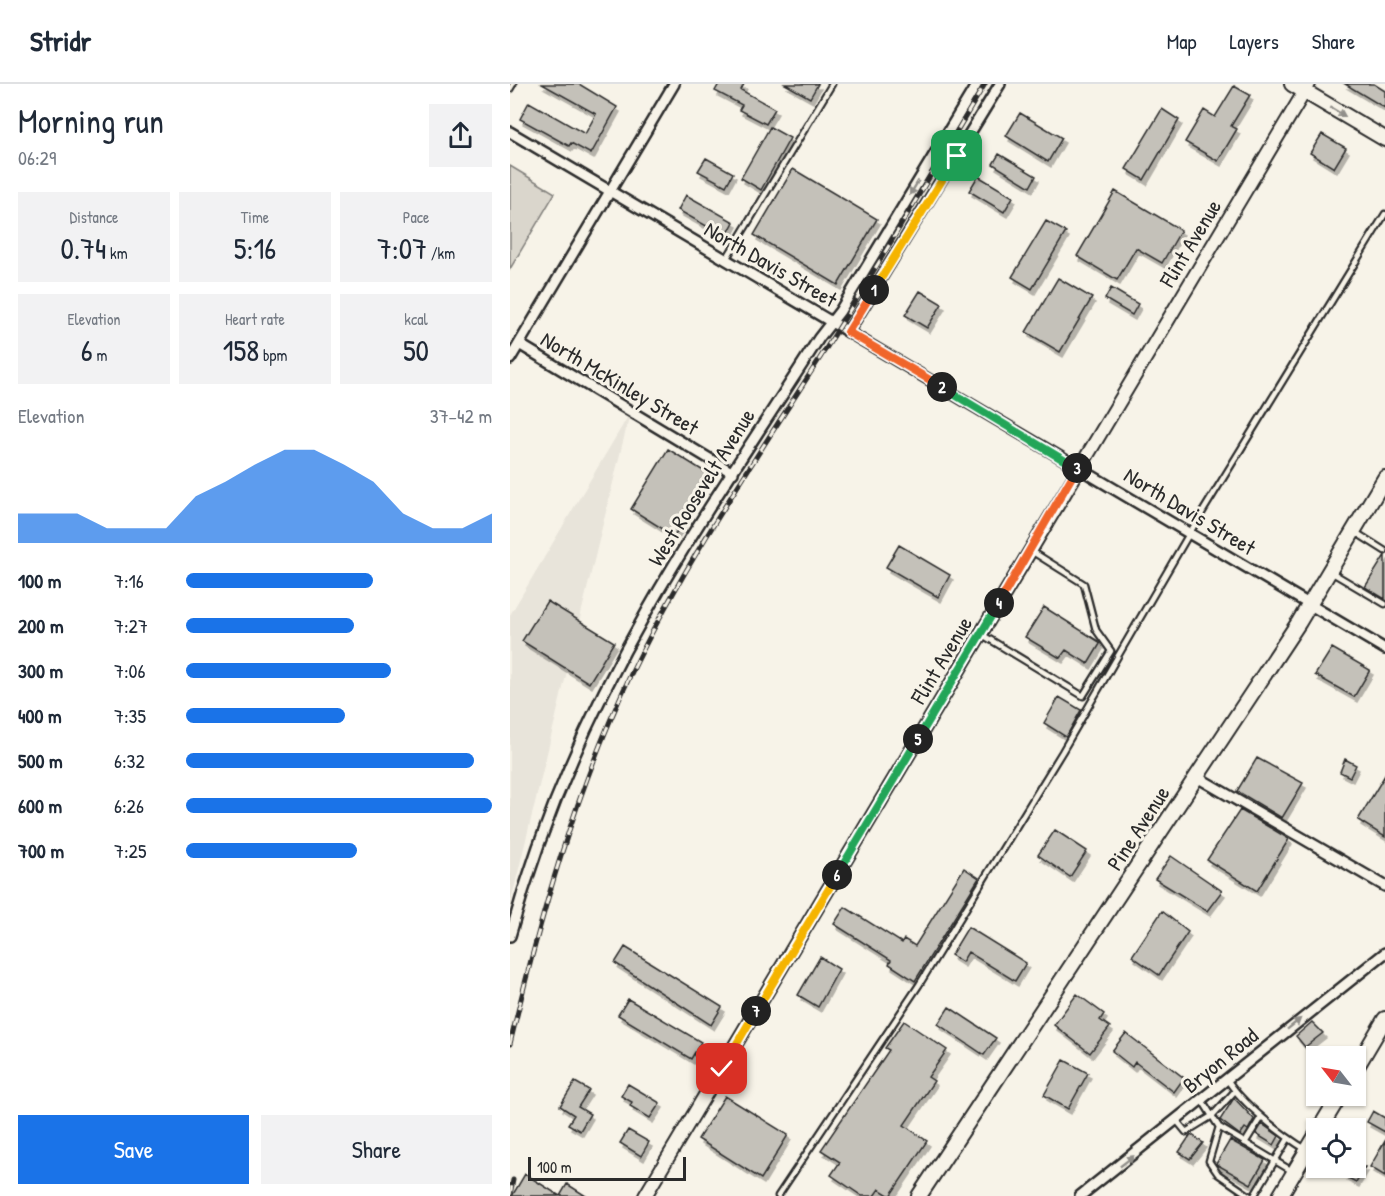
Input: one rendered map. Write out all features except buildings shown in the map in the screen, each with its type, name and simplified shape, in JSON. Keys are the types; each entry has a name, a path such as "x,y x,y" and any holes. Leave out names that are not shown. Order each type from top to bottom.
{"main road":[{"path":"1292,84 1307,88 1385,140"},
{"name":"Pine Avenue","path":"919,1196 1309,605 1385,478"},
{"path":"1366,1051 1385,1019"},
{"path":"1280,1196 1306,1152"}],"street":[{"path":"510,358 674,84"},
{"name":"West Roosevelt Avenue","path":"510,936 549,819 600,702 648,610 831,322 977,84"},
{"path":"848,332 1000,84"},
{"name":"Flint Avenue","path":"645,1196 1307,88"},
{"name":"North Davis Street","path":"510,132 1385,649"},
{"name":"North McKinley Street","path":"519,344 733,473"},
{"path":"1197,777 1385,886"},
{"name":"Bryon Road","path":"1080,1196 1385,953"}],"lane":[{"path":"510,89 513,84"},
{"path":"725,261 832,84"},
{"path":"778,1196 920,985 1062,752 1189,534 1385,214"},
{"path":"1353,531 1385,551"},
{"path":"981,634 1083,696 1111,651 1096,630 1084,584 1030,550"},
{"path":"1329,570 1385,604"},
{"path":"1227,1079 1234,1092 1254,1107 1261,1117 1306,1149"},
{"path":"1177,1121 1186,1132 1212,1116 1234,1092"},
{"path":"1202,1100 1219,1127 1294,1172"},
{"path":"1245,1143 1261,1117"},
{"path":"1219,1127 1209,1161 1218,1174 1252,1196 1288,1138"}],"shaded area":[{"path":"510,166 555,193 510,269"},
{"path":"630,413 510,905 510,615"}],"railway":[{"path":"510,1044 547,903 576,810 631,674 697,553 883,256 985,84"},
{"path":"510,1195 513,1180"}],"route":[{"path":"722,1069 885,791 936,710 1079,469 848,332 957,156"}]}
